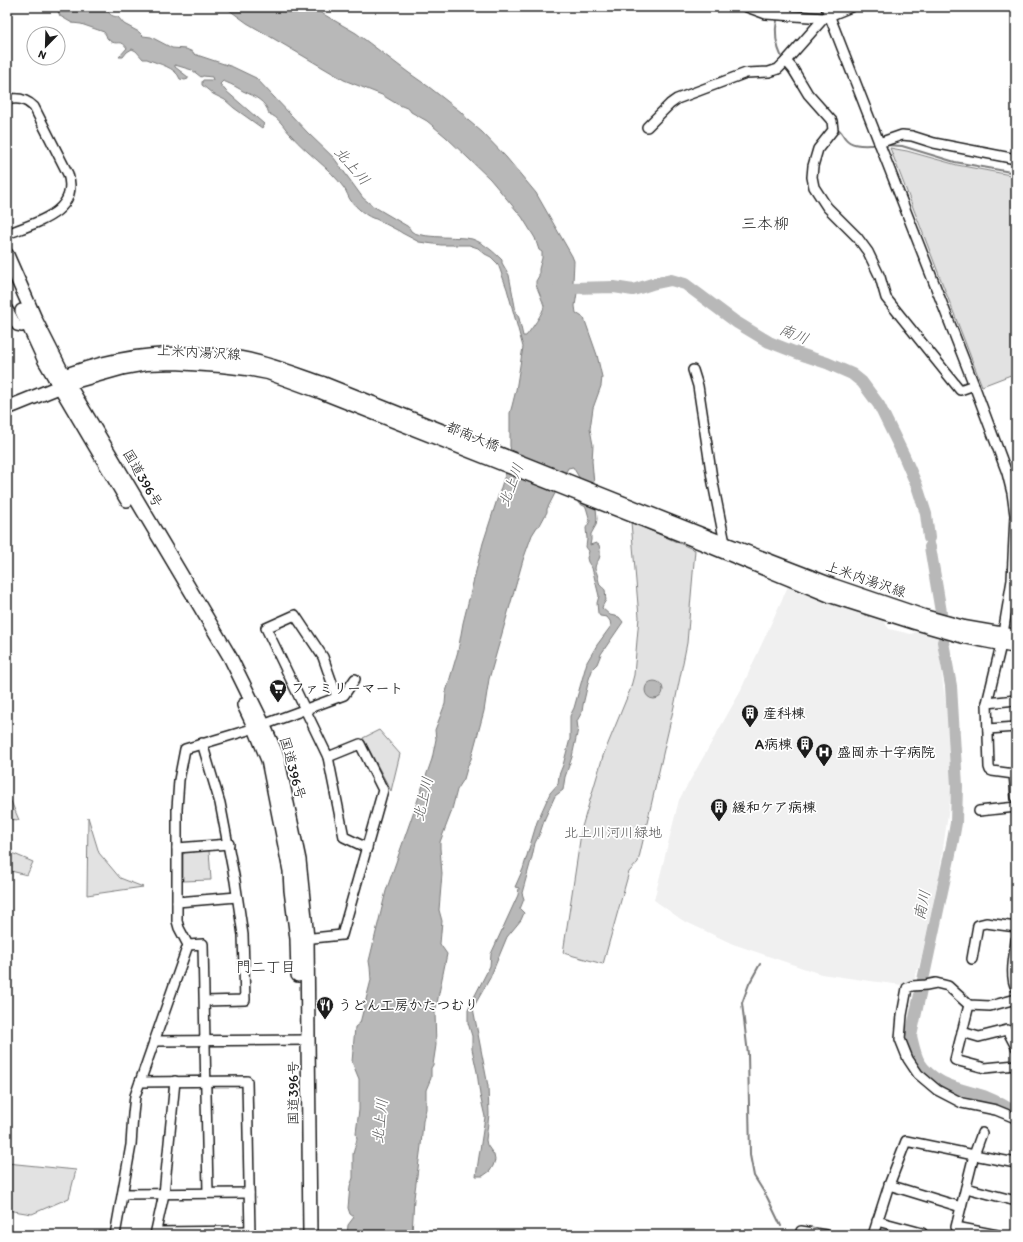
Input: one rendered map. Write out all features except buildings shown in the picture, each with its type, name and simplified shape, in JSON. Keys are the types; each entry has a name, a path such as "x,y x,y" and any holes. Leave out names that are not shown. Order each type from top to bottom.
{"highway":[{"name":"国道396号","path":"7,255 32,323"},
{"name":"国道396号","path":"7,275 61,381 259,726 268,760 290,871 291,890 302,939 310,1235"},
{"path":"7,399 61,381"},
{"path":"7,408 61,381"},
{"name":"国道396号","path":"302,1235 304,1040"}],"main road":[{"name":"上米内湯沢線","path":"61,381 118,360 152,355 183,353 242,358 268,369"},
{"name":"都南大橋","path":"268,369 320,392 710,542"},
{"name":"上米内湯沢線","path":"710,542 725,543 834,585 924,616 964,627 1002,640 1016,647"},
{"name":"上米内湯沢線","path":"710,542 830,596 915,623 964,637 1002,640 1016,636"}],"street":[{"path":"747,7 766,14 826,13 851,7"},
{"path":"647,128 670,104 677,99 746,73 769,72 778,69 826,13"},
{"path":"826,13 880,143 974,385 1007,474 1012,493 1015,515 1012,580 1002,640 987,703 990,770 1014,774 1016,797"},
{"path":"786,60 808,94 832,121 833,130 818,150 813,166 812,177 814,187 827,207 857,238 868,252 880,277 886,298 950,379 960,390 974,385"},
{"path":"7,100 21,99 27,101 34,107 70,180 68,199 64,206 50,216 7,234"},
{"path":"880,143 902,135 934,143 1016,159"},
{"path":"7,308 17,326 22,327 32,323"},
{"path":"693,370 698,386 712,478 725,543"},
{"path":"337,697 323,657 295,615 266,628 328,757 344,837 367,848"},
{"path":"115,1235 131,1145 135,1096 188,945 177,921 177,809 179,780 185,749 259,726 344,695 354,680"},
{"path":"987,703 1016,700"},
{"path":"988,729 1016,727"},
{"path":"202,743 220,803 229,844 243,935 245,1000 204,1002"},
{"path":"302,939 342,935 383,790 360,744 328,757"},
{"path":"979,811 1016,807"},
{"path":"177,848 229,844"},
{"path":"177,902 237,897"},
{"path":"972,958 978,925 986,923 1016,927"},
{"path":"1016,940 1013,973 1016,988"},
{"path":"188,945 203,944 208,1193"},
{"path":"1016,999 990,1006 969,1005 948,986 936,983 912,986 907,988 902,1015 900,1039 908,1059 918,1074 937,1090 962,1103 996,1110 1016,1119"},
{"path":"969,1005 955,1060 985,1068 1016,1064"},
{"path":"962,1032 979,1036 1007,1030 1016,1047"},
{"path":"154,1041 304,1040"},
{"path":"140,1082 174,1081 247,1081 250,1233 155,1233 164,1194 174,1081"},
{"path":"982,1133 974,1155 955,1231 997,1235"},
{"path":"873,1235 889,1185 906,1141 1016,1163"},
{"path":"889,1185 961,1207"},
{"path":"966,1188 1016,1201"},
{"path":"122,1194 249,1193"},
{"path":"877,1221 922,1233 922,1235"},
{"path":"801,1235 801,1231 826,1235"}],"shaded area":[{"name":"盛岡赤十字病院","path":"789,584 840,606 883,620 889,629 911,634 920,630 938,635 951,741 951,793 939,876 921,959 913,983 902,985 821,974 733,944 682,920 654,900 679,800 739,694"}],"green space":[{"path":"890,148 907,151 957,165 1016,176 1016,373 982,386"},
{"name":"北上川河川緑地","path":"631,522 695,550 687,643 675,702 638,862 629,872 603,964 563,953 582,827 603,756 630,690 634,675 639,617"},
{"path":"379,730 400,754 391,791 363,738"},
{"path":"7,792 19,820 7,819"},
{"path":"88,817 99,853 120,878 143,887 87,895"},
{"path":"209,850 211,880 183,881 183,855 185,852"},
{"path":"7,851 33,862 27,875 7,870"},
{"path":"7,1163 76,1170 69,1198 32,1214 7,1210"}],"water":[{"name":"北上川","path":"56,7 106,7 110,14 118,17 124,24 139,32 143,36 151,37 172,48 186,49 194,54 233,67 256,78 334,158 363,198 373,206 408,226 411,231 416,234 472,239 485,245 499,257 509,275 516,312 523,336 526,336 539,317 544,306 536,285 536,281 539,276 542,252 539,250 535,238 522,217 490,179 446,137 427,121 411,112 409,109 382,95 344,80 247,23 225,7 311,7 356,33 461,112 482,132 506,157 536,193 574,261 573,282 577,293 575,306 576,313 584,318 597,355 602,377 601,386 593,408 590,429 593,445 592,461 597,519 596,525 591,534 590,545 596,543 600,548 600,557 595,569 600,585 605,589 606,600 602,608 610,615 619,617 623,622 601,654 589,679 582,712 577,721 578,729 563,790 555,796 535,843 522,893 524,899 520,909 524,913 521,920 507,937 490,978 473,1008 488,1086 489,1114 486,1140 495,1160 490,1171 483,1176 476,1176 485,1117 472,1049 472,1036 468,1023 468,1009 490,966 491,954 518,895 519,888 515,887 523,869 537,822 550,793 558,784 559,775 570,739 570,716 574,708 587,662 611,626 607,617 600,616 598,613 597,603 599,596 592,568 588,562 587,558 589,551 586,547 586,528 590,521 586,507 578,503 580,479 573,467 568,468 547,509 547,512 540,525 532,535 523,560 489,679 484,711 471,759 464,779 457,790 451,813 440,842 442,874 439,910 442,921 440,944 447,954 435,1013 436,1045 433,1065 431,1068 431,1078 426,1090 426,1109 423,1121 414,1198 412,1235 347,1235 348,1225 354,1217 350,1214 348,1208 350,1186 353,1178 353,1154 357,1139 356,1133 359,1110 359,1079 352,1062 355,1027 360,1023 371,980 369,961 386,891 432,759 436,739 435,730 445,704 446,692 458,651 463,623 483,543 505,475 511,451 510,413 516,390 523,347 507,289 498,264 478,248 469,245 441,245 419,242 362,212 351,201 338,180 297,142 279,120 273,115 269,114 262,102 255,97 223,81 220,84 264,124 262,128 225,100 213,94 202,85 203,80 213,80 212,77 201,77 192,70 175,65 175,67 188,77 188,79 185,80 180,79 171,69 147,59 143,59 136,51 132,49 123,57 119,57 127,48 123,44 111,42 104,32 81,24 72,23 60,16"},
{"path":"650,681 658,681 663,686 661,697 658,699 650,699 645,694 645,686"}],"waterway":[{"path":"777,20 776,39 782,58"},
{"path":"786,68 803,94"},
{"path":"836,128 851,143 859,145 874,145"},
{"path":"886,145 902,146 955,162 1016,173"},
{"name":"南川","path":"559,284 572,288 614,287 633,290 671,280 685,284 736,322 769,342 827,363 852,374 862,382 879,405 904,456 917,486 926,514 929,538"},
{"name":"南川","path":"930,547 941,612"},
{"name":"南川","path":"943,642 951,686 957,786 956,823 911,1036 919,1062 925,1070 940,1082 986,1097 1016,1113"},
{"path":"760,964 749,984 742,1003 748,1054 750,1155 754,1176 767,1197 781,1226"}],"place":[{"name":"ファミリーマート","path":"278,703"},
{"name":"産科棟","path":"750,728"},
{"name":"A病棟","path":"805,759"},
{"name":"盛岡赤十字病院","path":"824,767"},
{"name":"緩和ケア病棟","path":"719,822"},
{"name":"うどん工房かたつむり","path":"325,1020"}],"district":[{"name":"三本柳","path":"765,223"},
{"name":"門二丁目","path":"266,967"}]}
